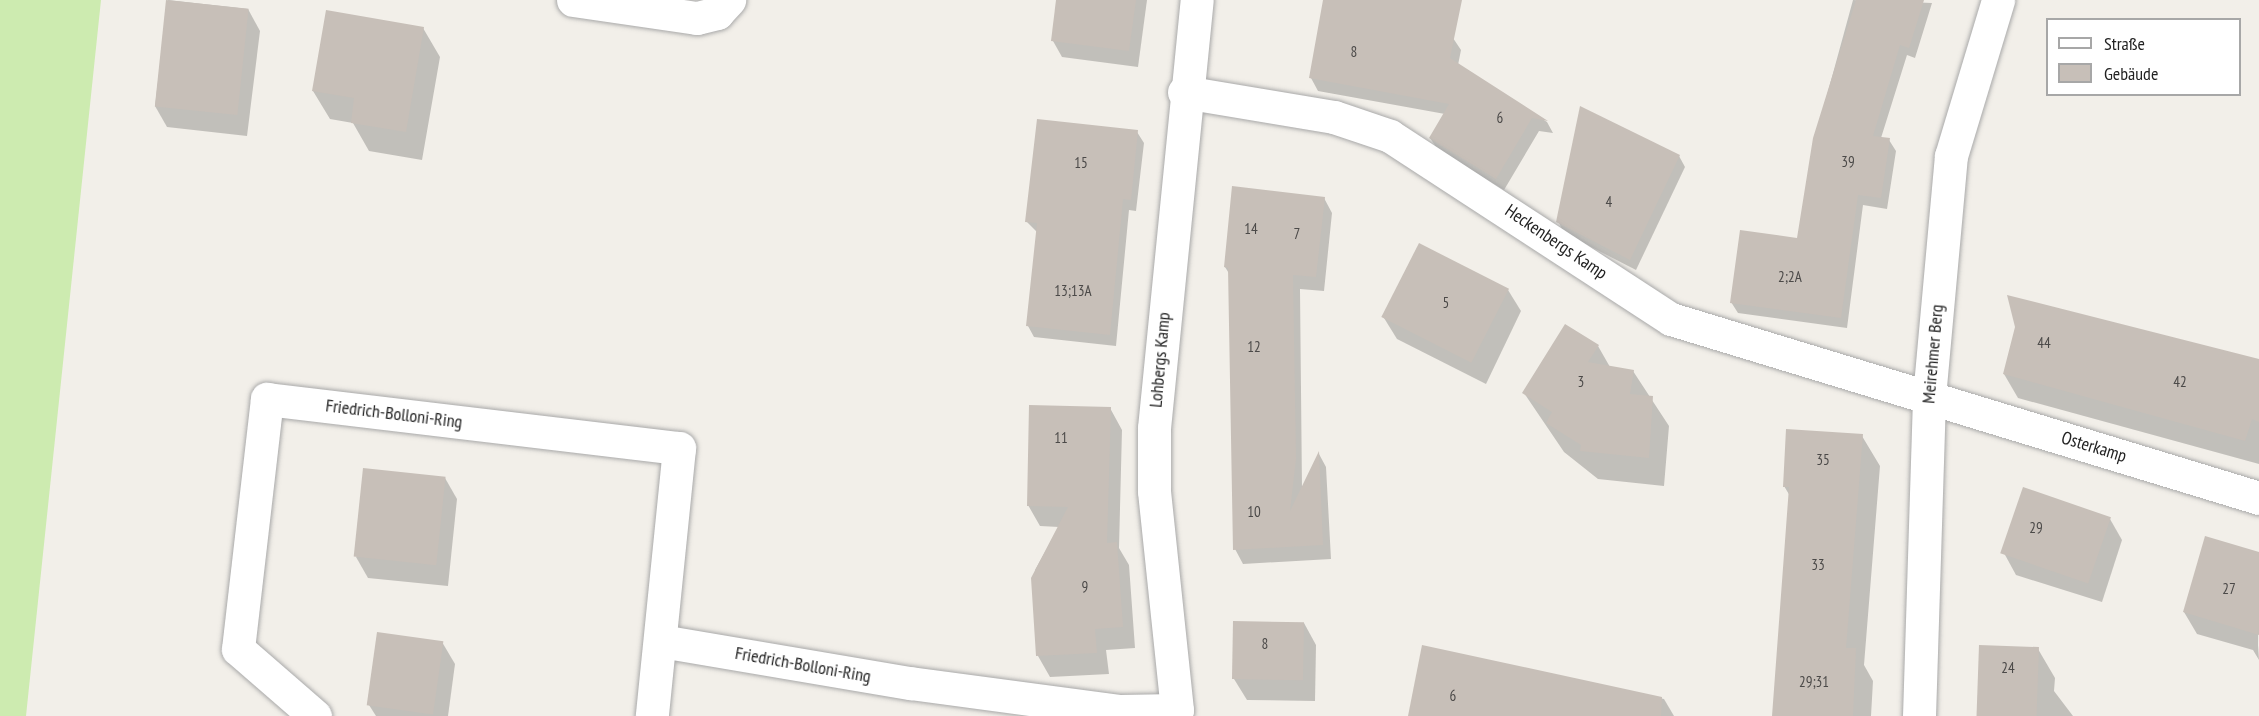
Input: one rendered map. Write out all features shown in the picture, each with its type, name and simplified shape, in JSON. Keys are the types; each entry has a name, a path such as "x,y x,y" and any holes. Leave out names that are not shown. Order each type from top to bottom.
{"street":[{"path":"573,0 697,18 717,14 729,0"},
{"name":"Lohbergs Kamp","path":"1181,713 1154,491 1154,428 1184,92 1197,0"},
{"name":"Meirehmer Berg","path":"1919,716 1929,397 1951,156 1998,0"},
{"name":"Heckenbergs Kamp","path":"1184,92 1334,117 1390,136 1671,319 1929,397"},
{"name":"Osterkamp","path":"1929,397 2259,498"},
{"name":"Friedrich-Bolloni-Ring","path":"315,716 238,649 267,399 679,448 652,716"},
{"name":"Friedrich-Bolloni-Ring","path":"661,641 910,684 1120,711 1181,713"}],"green space":[{"path":"0,0 101,0 26,716 0,716"}],"building":[{"path":"166,0 249,9 237,115 155,106"},
{"path":"1056,0 1136,0 1129,51 1051,41"},
{"path":"1323,0 1462,0 1450,58 1548,121 1532,118 1496,179 1429,138 1449,104 1309,78"},
{"path":"1856,0 1924,0 1909,48 1900,45 1873,136 1890,138 1881,198 1858,195 1841,318 1730,303 1740,230 1797,238 1813,138"},
{"path":"326,10 424,27 406,132 351,123 354,98 312,91"},
{"path":"1580,106 1680,155 1630,260 1556,222"},
{"path":"1037,119 1138,130 1131,200 1123,199 1110,335 1026,326 1037,223 1025,222"},
{"path":"1232,186 1325,197 1316,277 1293,275 1296,459 1290,511 1319,451 1323,545 1233,550 1228,268 1224,267"},
{"path":"1419,243 1509,289 1471,363 1381,317"},
{"path":"2007,295 2259,359 2259,422 2252,419 2245,441 2003,374 2015,327"},
{"path":"1565,324 1599,345 1588,362 1634,370 1630,394 1653,396 1649,458 1580,451 1581,445 1546,423 1552,412 1522,393"},
{"path":"1029,405 1111,407 1107,543 1117,542 1123,627 1095,629 1097,653 1036,656 1031,578 1068,507 1027,506"},
{"path":"1786,429 1863,434 1846,648 1856,648 1853,716 1772,716 1789,487 1783,487"},
{"path":"363,468 446,477 436,565 354,557"},
{"path":"2023,487 2111,517 2088,583 2000,553"},
{"path":"2205,536 2259,552 2259,635 2183,612"},
{"path":"1233,621 1304,622 1303,680 1232,679"},
{"path":"377,632 443,641 433,715 367,705"},
{"path":"1422,645 1662,697 1661,716 1408,716"},
{"path":"1979,645 2039,647 2037,716 1977,716"}]}
